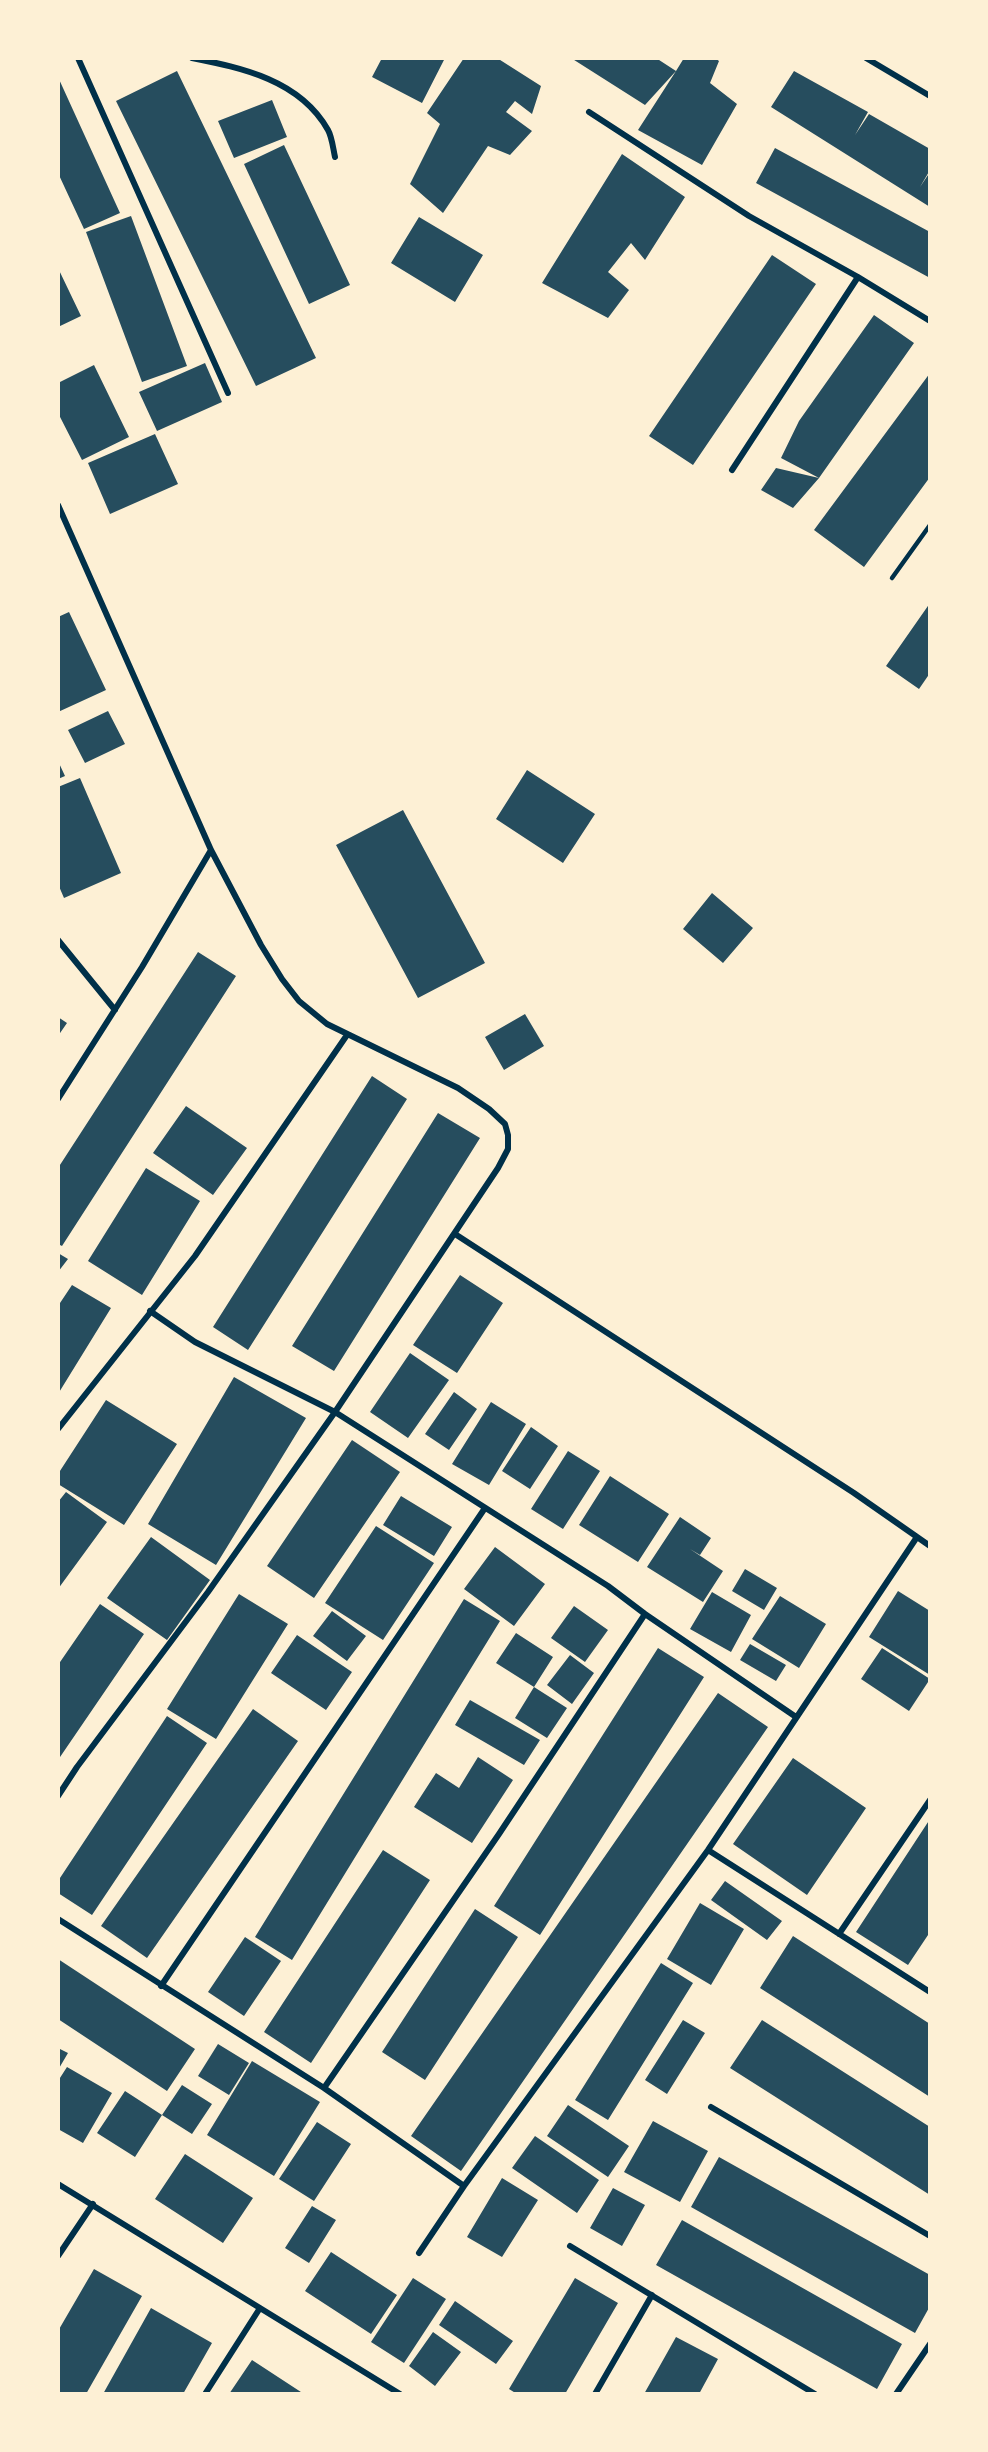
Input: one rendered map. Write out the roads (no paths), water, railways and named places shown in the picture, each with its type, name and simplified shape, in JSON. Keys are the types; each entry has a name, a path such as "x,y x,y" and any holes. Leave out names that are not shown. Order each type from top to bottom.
{"street":[{"path":"78,58 228,393"},
{"path":"192,58 236,67 294,92 316,113 329,131 335,157"},
{"path":"866,58 930,96"},
{"path":"589,112 749,216 858,277 930,321"},
{"path":"732,470 858,277"},
{"path":"58,505 211,850 261,945 282,979 299,1001 327,1024 458,1088 489,1109 505,1124 508,1149 498,1168 335,1412 208,1592 77,1767 58,1796"},
{"path":"58,1099 115,1010 211,850"},
{"path":"58,940 115,1010"},
{"path":"58,1430 195,1256 347,1035"},
{"path":"455,1233 854,1493 930,1546"},
{"path":"150,1311 195,1342 335,1412 608,1586 645,1614 796,1717"},
{"path":"161,1986 485,1508"},
{"path":"419,2253 464,2186 708,1850 917,1537"},
{"path":"324,2088 499,1834 645,1614"},
{"path":"839,1934 930,1800"},
{"path":"708,1850 930,1992"},
{"path":"58,1919 324,2088 464,2186"},
{"path":"711,2107 930,2236"},
{"path":"58,2184 400,2394"},
{"path":"58,2256 93,2204"},
{"path":"570,2246 815,2394"},
{"path":"595,2394 652,2295"},
{"path":"205,2394 260,2308"},
{"path":"896,2394 930,2344"}],"lane":[{"path":"892,578 930,525"}]}
